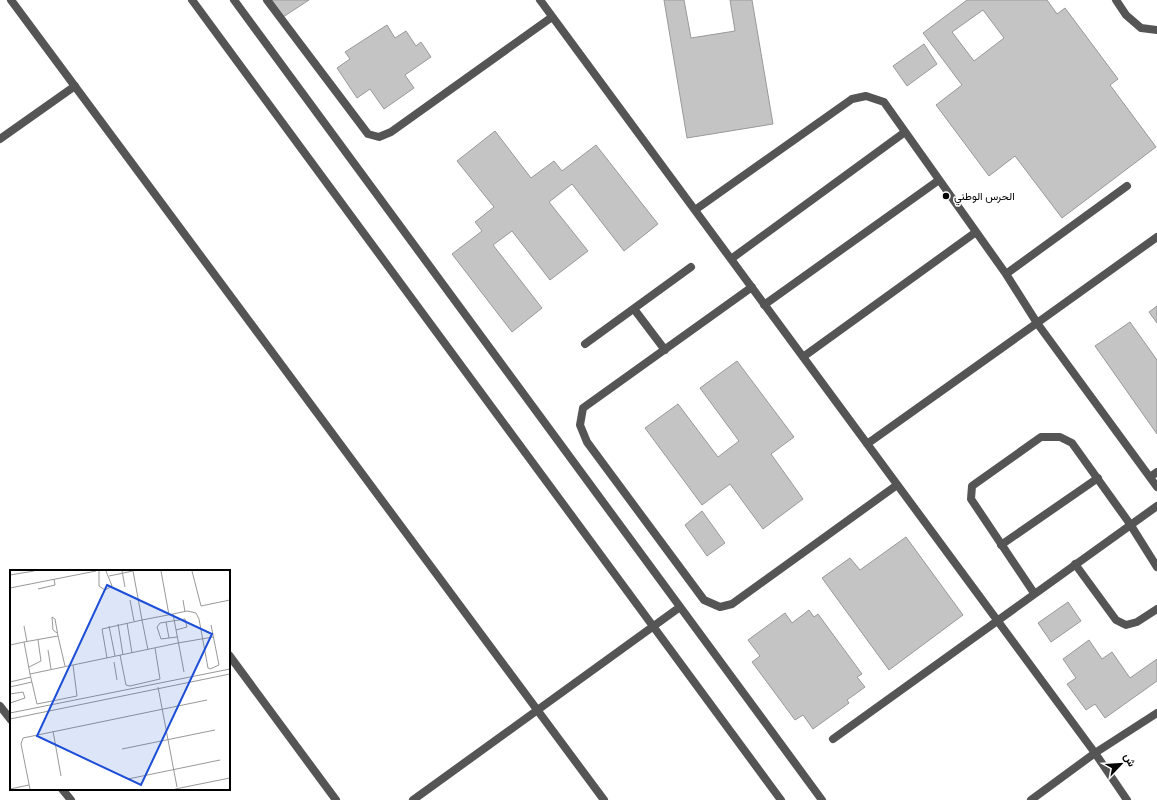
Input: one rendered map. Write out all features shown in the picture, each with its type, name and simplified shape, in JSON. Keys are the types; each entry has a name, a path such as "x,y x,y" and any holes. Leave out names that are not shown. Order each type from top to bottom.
{"street":[{"path":"11,0 604,800"},
{"path":"192,0 781,800"},
{"path":"234,0 822,800"},
{"path":"267,0 368,134 379,137 391,132 552,17"},
{"path":"540,0 1095,753 1127,800"},
{"path":"1116,0 1126,15 1141,28 1157,30"},
{"path":"0,139 75,86"},
{"path":"695,210 852,99 866,96 884,102 1006,274 1038,323 1157,487"},
{"path":"731,259 905,132"},
{"path":"764,305 939,180"},
{"path":"1006,274 1127,186"},
{"path":"803,358 976,232"},
{"path":"867,444 1157,237"},
{"path":"585,344 691,267"},
{"path":"752,287 583,408 580,425 587,442 704,600 720,607 732,604 897,485"},
{"path":"634,309 665,350"},
{"path":"1034,593 971,499 972,486 1041,437 1060,437 1072,443 1130,524 1157,567"},
{"path":"1150,477 1157,472"},
{"path":"1002,545 1098,478"},
{"path":"833,739 1157,506"},
{"path":"1075,564 1116,620 1126,625 1137,622 1157,609"},
{"path":"413,800 680,607"},
{"path":"230,656 336,800"},
{"path":"0,706 10,719"},
{"path":"1031,800 1095,753 1157,713"},
{"path":"63,790 71,800"}],"building":[{"path":"272,0 309,0 283,17"},
{"path":"664,0 684,0 691,38 735,31 730,0 752,0 773,124 687,138"},
{"path":"967,0 1047,0 1057,14 1065,8 1118,79 1110,85 1156,147 1062,218 1015,156 989,176 936,105 962,85 923,33","holes":["983,10 1004,38 974,61 952,32"]},
{"path":"387,25 395,38 406,31 416,46 421,42 431,57 405,75 414,88 384,109 370,89 357,98 337,68 350,59 345,52"},
{"path":"924,44 937,64 907,86 893,66"},
{"path":"495,131 531,178 554,161 562,171 596,145 658,224 624,251 572,184 549,202 588,251 550,280 512,231 493,245 542,308 512,332 452,254 482,231 475,222 494,207 457,161"},
{"path":"1157,306 1157,323 1149,312"},
{"path":"1130,322 1157,360 1157,434 1095,346"},
{"path":"737,361 794,437 771,454 803,499 763,529 730,484 702,505 645,428 678,404 718,457 739,441 700,388"},
{"path":"702,511 725,543 707,556 685,525"},
{"path":"906,537 963,615 889,670 822,578 850,558 860,570"},
{"path":"1068,602 1081,621 1051,642 1038,623"},
{"path":"809,610 814,617 818,614 862,674 857,677 865,687 847,700 849,703 813,729 803,715 795,720 752,662 760,656 748,640 785,613 792,623"},
{"path":"1089,640 1102,659 1112,652 1130,678 1157,659 1157,681 1105,718 1095,704 1086,710 1067,684 1076,678 1063,659"}],"place":[{"name":"الحرس الوطني","path":"946,196"}]}
